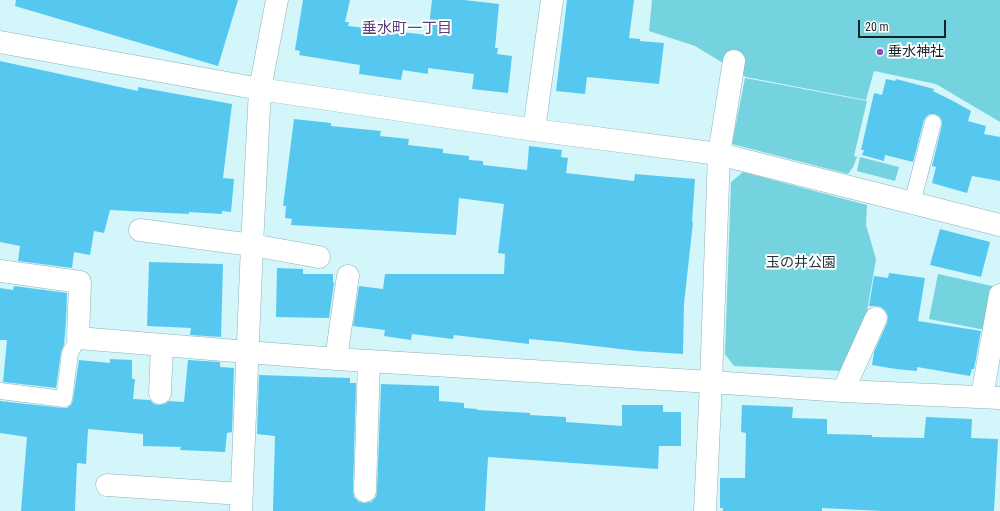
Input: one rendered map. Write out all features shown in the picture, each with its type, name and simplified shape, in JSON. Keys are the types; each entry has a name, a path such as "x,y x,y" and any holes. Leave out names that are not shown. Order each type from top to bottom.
{"street":[{"path":"107,485 241,502 260,90 276,0"},
{"path":"534,130 552,0"},
{"path":"0,42 260,90 534,130 719,154 1000,225"},
{"path":"704,511 711,382 719,154 734,61"},
{"path":"140,230 252,245 319,257"},
{"path":"0,271 80,282 78,338 336,359 711,382 843,392 991,397 1000,295"},
{"path":"336,359 348,276"},
{"path":"843,392 876,318"},
{"path":"160,393 162,345"},
{"path":"365,491 369,361"}],"lane":[{"path":"912,203 933,123"},
{"path":"0,391 64,399 70,353 78,338"}],"green space":[{"name":"垂水神社","path":"652,0 1000,0 1000,122 936,84 874,71 866,100 746,77 695,46 649,31"},
{"path":"745,78 867,101 854,156 857,157 848,174 732,144"},
{"path":"860,157 899,167 895,181 857,171"},
{"name":"玉の井公園","path":"743,172 867,205 866,225 876,259 864,329 842,371 734,366 725,354 731,182"},
{"path":"938,274 992,286 985,330 929,319"}],"building":[{"path":"16,0 238,0 218,66 15,6"},
{"path":"303,0 350,0 345,22 349,22 348,26 428,35 432,0 464,0 499,4 495,48 498,48 497,54 512,56 508,93 472,89 474,74 428,68 428,74 403,70 401,80 359,74 360,65 299,55 300,51 295,50"},
{"path":"567,0 634,0 629,38 640,39 640,41 664,43 659,84 587,77 585,94 556,91"},
{"path":"0,61 138,91 138,87 232,104 223,178 234,179 231,212 222,211 222,214 189,212 189,214 110,210 104,233 94,231 90,255 74,252 72,268 18,261 20,246 0,242"},
{"path":"886,79 895,81 896,79 934,89 933,91 971,111 968,121 986,126 984,134 1000,137 1000,181 972,176 967,193 932,183 936,167 932,166 942,125 940,117 935,114 930,114 924,120 913,162 885,155 884,161 862,155 864,150 861,150 874,93 882,95"},
{"path":"294,119 331,123 331,126 381,131 380,136 409,139 408,145 443,149 443,153 469,156 469,160 483,161 483,165 527,170 529,146 562,150 561,157 568,158 566,173 634,181 635,174 695,179 693,222 684,304 683,354 637,351 529,339 529,344 454,335 453,339 412,334 411,340 384,336 385,330 353,326 359,286 383,289 385,274 504,274 505,254 498,253 504,204 459,198 456,235 291,225 292,219 285,218 286,206 283,206"},
{"path":"940,229 990,242 981,277 930,265"},
{"path":"149,262 223,264 221,337 190,335 191,328 147,326"},
{"path":"277,268 303,269 303,274 333,274 334,283 329,318 276,317"},
{"path":"889,273 925,278 918,321 981,331 974,369 972,369 970,376 917,367 917,371 872,365 874,352 887,323 888,317 886,311 881,307 869,306 874,276 888,278"},
{"path":"14,286 67,293 64,345 61,352 56,388 3,382 7,340 0,340 0,288 13,290"},
{"path":"110,359 132,360 132,379 135,379 133,399 150,400 154,404 159,405 165,404 169,401 184,402 188,360 220,362 220,367 234,368 232,432 227,433 225,452 180,450 181,447 143,446 143,434 88,429 86,464 77,463 75,511 21,511 27,437 0,433 0,401 67,408 71,405 73,400 79,360 110,363"},
{"path":"259,375 350,378 350,383 356,383 353,491 354,497 359,502 364,503 371,502 376,497 377,491 381,384 439,386 439,401 464,403 464,408 477,410 566,417 566,422 622,426 622,405 663,405 663,412 681,412 681,446 659,446 658,469 488,457 485,511 273,511 275,436 257,434"},
{"path":"742,405 793,407 792,418 827,419 827,434 872,435 872,437 924,438 926,417 972,419 971,438 998,439 994,511 882,511 822,508 822,511 723,511 723,508 720,508 720,478 745,478 746,433 741,432"}],"place":[{"name":"垂水神社","path":"880,52"}],"district":[{"name":"垂水町一丁目","path":"407,29"}]}
